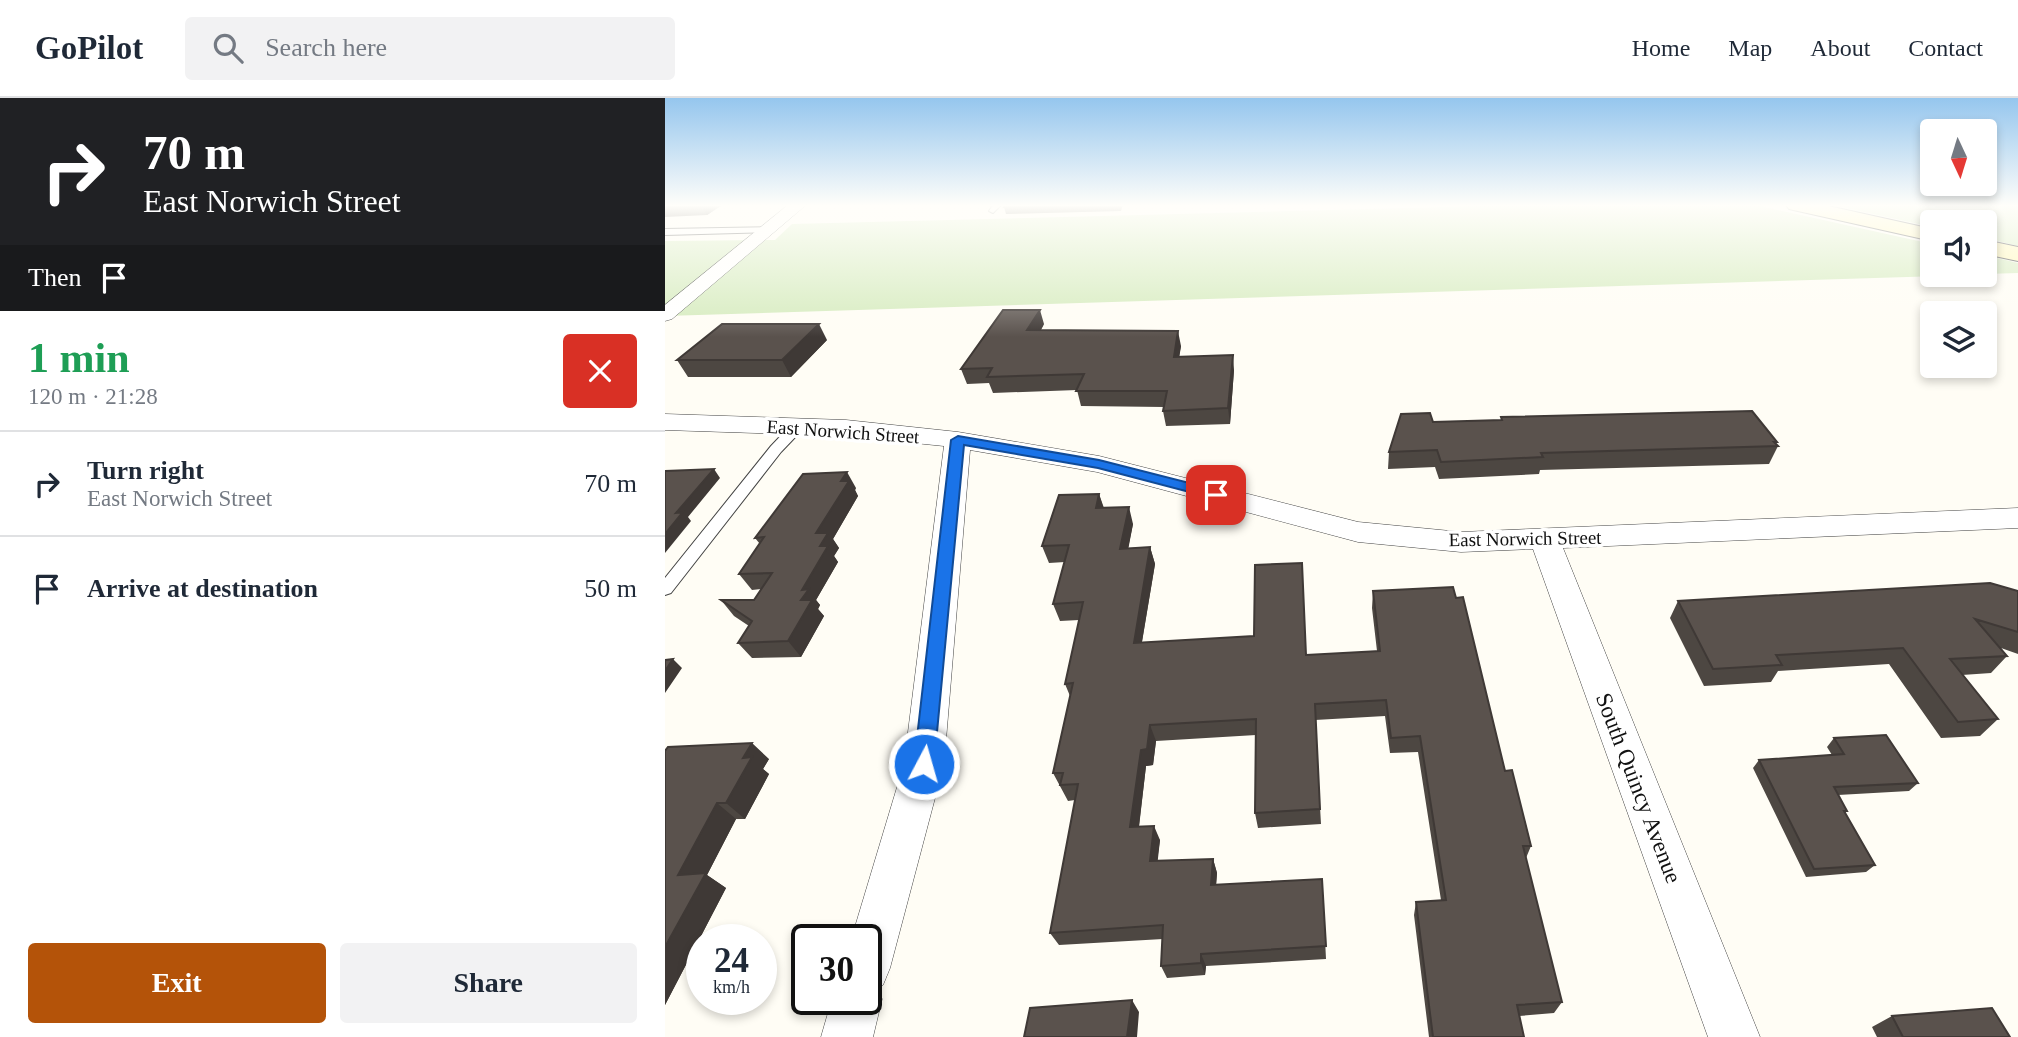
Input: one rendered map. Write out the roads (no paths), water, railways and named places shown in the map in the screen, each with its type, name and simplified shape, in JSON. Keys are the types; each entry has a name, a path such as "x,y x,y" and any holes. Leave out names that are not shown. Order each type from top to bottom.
{"street":[{"path":"665,316 745,249"},
{"path":"1997,250 2018,254"},
{"name":"East Norwich Street","path":"665,422 846,428 958,440 1099,464 1358,532 1461,542 2018,519"},
{"path":"879,924 924,764 958,440"},
{"name":"South Quincy Avenue","path":"1544,539 1734,1037"},
{"path":"847,1037 853,1015"}],"lane":[{"path":"665,589 776,449 798,426"}]}
